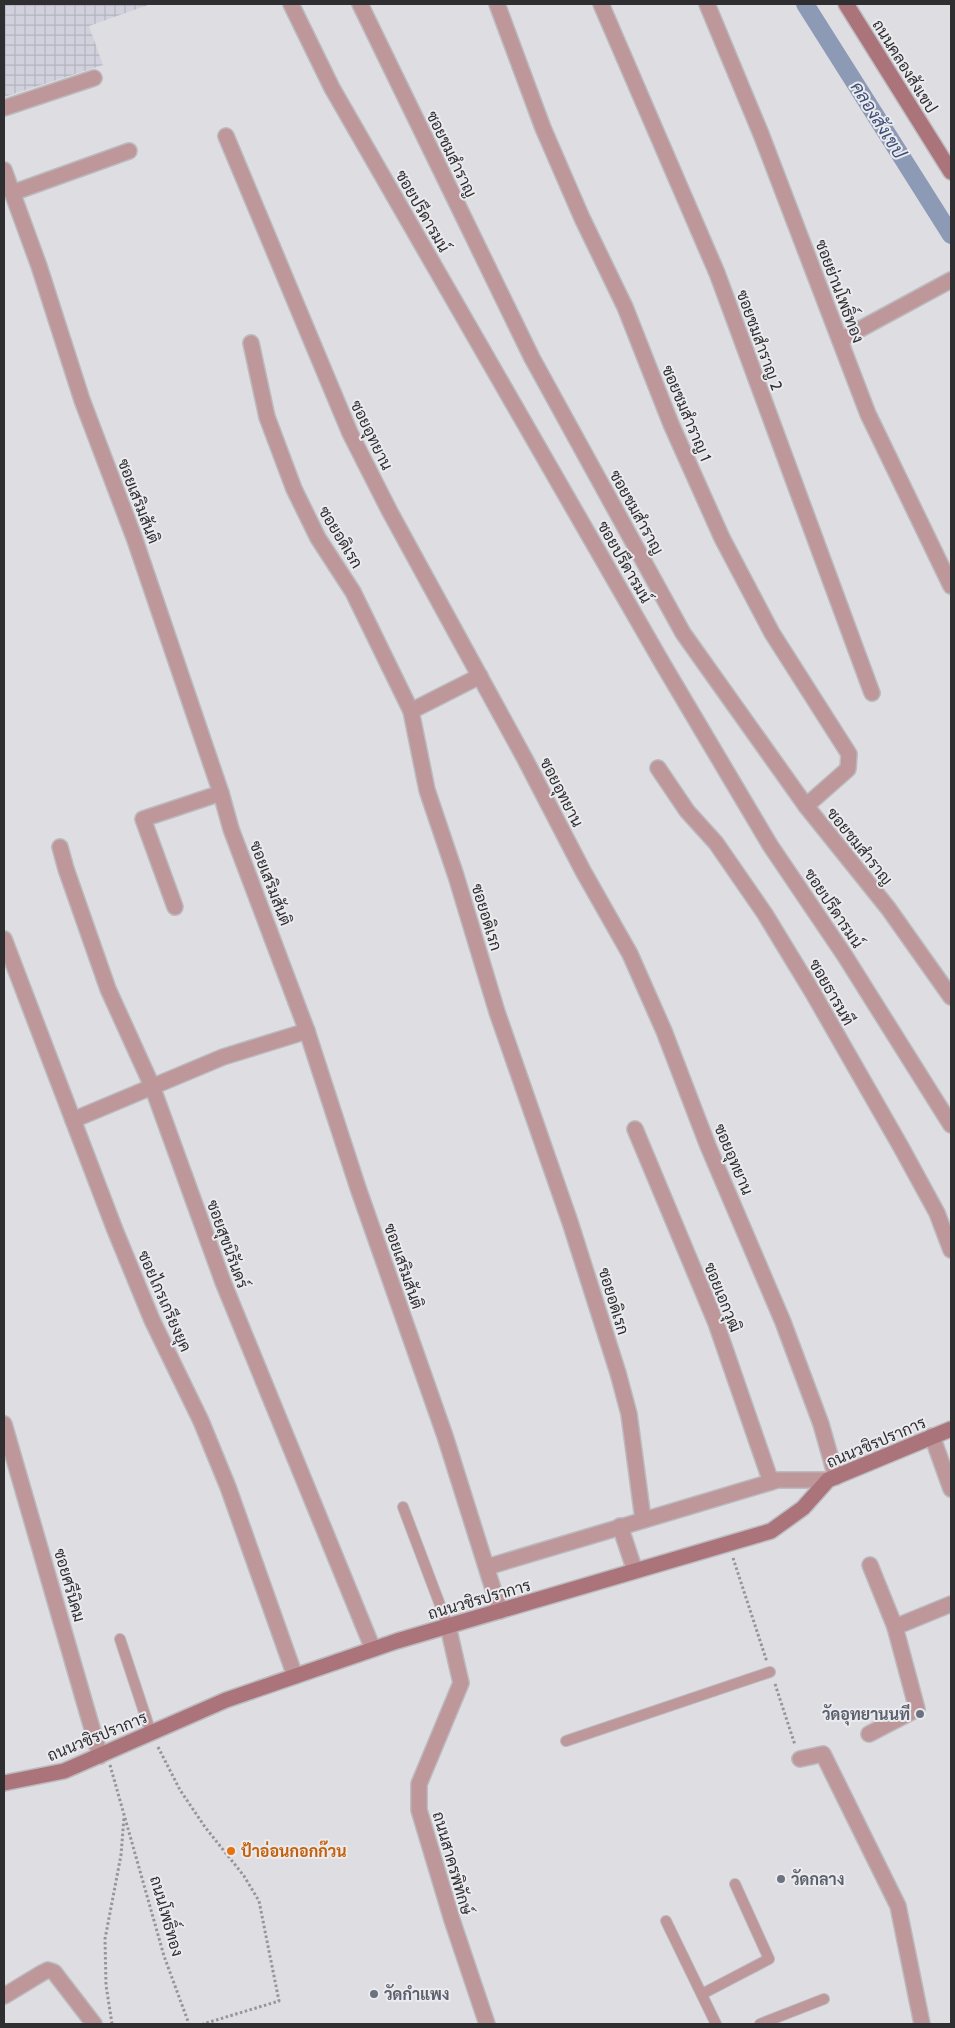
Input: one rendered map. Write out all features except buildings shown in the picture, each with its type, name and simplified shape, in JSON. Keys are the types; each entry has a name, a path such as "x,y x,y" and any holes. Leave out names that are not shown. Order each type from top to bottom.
{"street":[{"name":"ซอยปรีดารมน์","path":"291,4 332,88 674,683 770,845 845,956 951,1125"},
{"name":"ซอยชมสำราญ","path":"360,4 532,358 682,634 806,806 888,908 951,996"},
{"name":"ซอยชมสำราญ 1","path":"497,4 543,128 582,218 625,307 671,424 722,538 772,633 849,754 848,769 806,806"},
{"name":"ซอยชมสำราญ 2","path":"601,4 717,273 872,693"},
{"name":"ซอยย่านโพธิ์ทอง","path":"707,4 761,134 868,414 951,586"},
{"name":"ถนนคลองสังเขป","path":"846,4 951,172"},
{"path":"4,108 94,78"},
{"name":"ซอยอุทยาน","path":"226,136 350,434 390,512 526,759 583,871 630,954 807,1383 832,1479"},
{"path":"12,193 130,152"},
{"name":"ซอยเสริมสันติ","path":"4,170 39,266 82,400 135,540 221,792 231,829 307,1031 358,1188 445,1436 500,1610"},
{"path":"840,340 950,282"},
{"name":"ซอยอดิเรก","path":"251,343 268,418 294,490 318,538 353,592 411,711 427,790 456,876 496,1012 570,1222 618,1374 629,1414 643,1519"},
{"path":"411,711 480,676"},
{"name":"ซอยธารนที","path":"658,768 687,811 716,843 765,914 901,1147 937,1213 951,1250"},
{"path":"175,907 143,819 221,792"},
{"name":"ซอยสุขนิรันดร์","path":"60,847 108,989 152,1086 223,1282 373,1649"},
{"name":"ซอยไกรเกรียงยุค","path":"4,939 152,1320 201,1421 228,1487 295,1676"},
{"path":"73,1120 223,1057 307,1031"},
{"name":"ซอยเอกวุฒิ","path":"636,1128 716,1324 771,1482"},
{"name":"ซอยศรีนิคม","path":"4,1424 103,1754"},
{"name":"ถนนวชิรปราการ","path":"4,1783 64,1771 226,1700 373,1649 771,1531 803,1508 832,1479 951,1429"},
{"path":"932,1436 951,1489"},
{"path":"487,1567 771,1482 832,1479"},
{"path":"620,1526 635,1571"},
{"path":"869,1734 917,1710 895,1627 870,1565"},
{"path":"895,1627 951,1604"},
{"name":"ถนนสาครพิทักษ์","path":"448,1626 462,1683 419,1784 419,1810 452,1920 487,2024"},
{"path":"800,1759 823,1754 898,1906 922,2024"},
{"path":"4,1996 48,1970 54,1972 94,2024"}],"lane":[{"path":"403,1507 448,1626"},
{"path":"120,1639 151,1733"},
{"path":"566,1741 770,1672"},
{"path":"702,1994 769,1959 735,1884"},
{"path":"666,1921 716,2024"},
{"path":"760,2024 824,1999"}],"path":[{"path":"728,1544 800,1759"},
{"path":"151,1733 180,1790 205,1827 244,1876 259,1901 279,2001 203,2024"},
{"name":"ถนนโพธิ์ทอง","path":"103,1754 124,1814 164,1956 189,2024"},
{"name":"ถนนโพธิ์ทอง","path":"112,2024 106,1985 105,1939 121,1855 124,1814"}],"shaded area":[{"path":"4,4 151,4 89,26 103,65 4,97"}],"waterway":[{"name":"คลองสังเขป","path":"805,4 951,235"}],"place":[{"name":"วัดอุทยานนที","path":"920,1714"},
{"name":"ป้าอ่อนกอกก๊วน","path":"231,1851"},
{"name":"วัดกลาง","path":"781,1879"},
{"name":"วัดกำแพง","path":"374,1994"}]}
